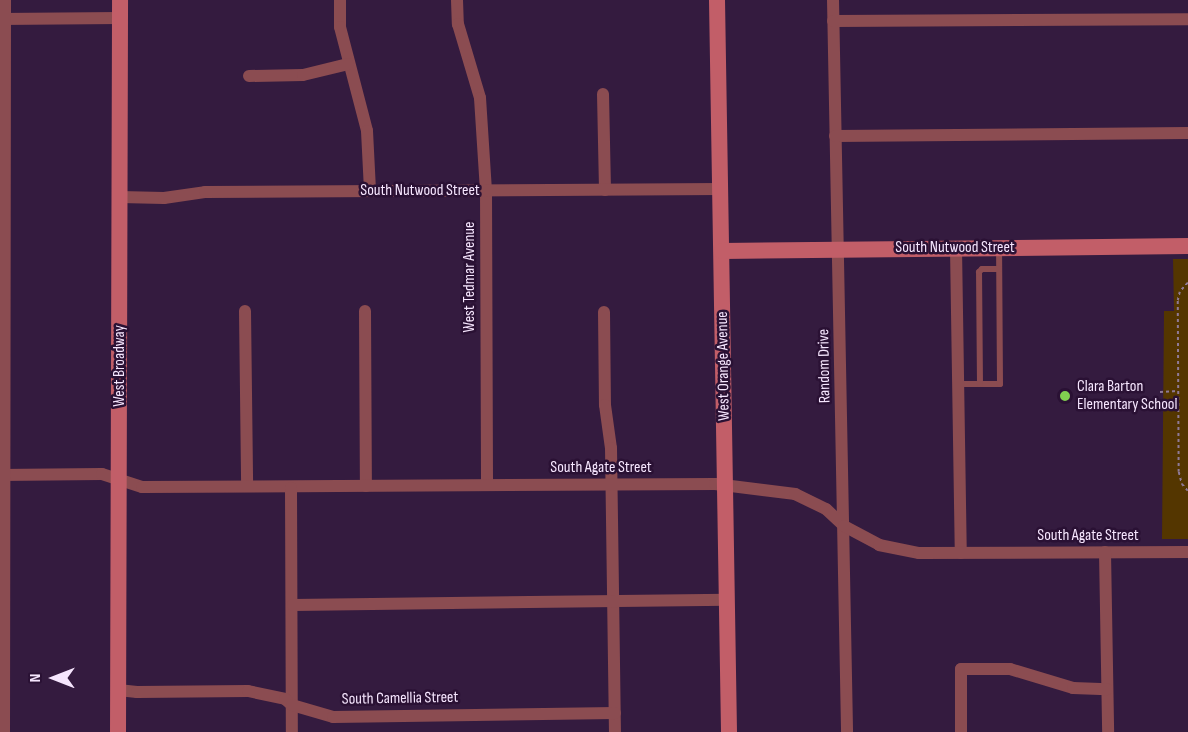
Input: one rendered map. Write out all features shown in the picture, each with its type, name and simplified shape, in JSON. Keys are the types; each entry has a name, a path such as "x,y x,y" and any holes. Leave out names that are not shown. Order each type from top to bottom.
{"street":[{"path":"4,732 2,701 2,19 5,0"},
{"name":"West Broadway","path":"118,732 120,0"},
{"path":"340,0 340,27 367,131 370,191"},
{"name":"West Tedmar Avenue","path":"457,0 458,24 480,98 486,190 487,485"},
{"name":"West Orange Avenue","path":"717,0 729,732"},
{"name":"Random Drive","path":"833,0 847,732"},
{"path":"2,19 120,18"},
{"path":"834,21 1188,19"},
{"path":"249,76 303,75 348,64"},
{"path":"603,94 604,190"},
{"path":"835,136 1188,134"},
{"name":"South Nutwood Street","path":"120,197 164,198 205,192 720,189"},
{"name":"South Nutwood Street","path":"722,250 1188,246"},
{"path":"956,248 961,553"},
{"path":"365,310 366,486"},
{"path":"245,311 247,486"},
{"path":"604,312 605,405 611,448 612,484 615,732"},
{"name":"South Agate Street","path":"2,475 100,474 142,487 715,484 795,494 826,508 844,526 879,545 919,553 1188,552"},
{"path":"291,488 292,732"},
{"path":"1105,552 1108,732"},
{"path":"293,605 614,599 728,600"},
{"path":"961,732 962,669 1010,669 1073,687 1107,689"},
{"name":"South Camellia Street","path":"118,690 248,691 285,699 292,705 333,717 615,713"}],"lane":[{"path":"958,384 1000,384 999,248"},
{"path":"980,384 979,272 982,269 999,269"}],"path":[{"path":"1188,283 1178,297 1179,472 1182,484 1188,491"},
{"path":"1160,392 1178,392"}],"shaded area":[{"path":"1173,259 1188,259 1188,539 1162,539 1164,311 1174,311"}],"place":[{"name":"Clara Barton Elementary School","path":"1065,396"}]}
